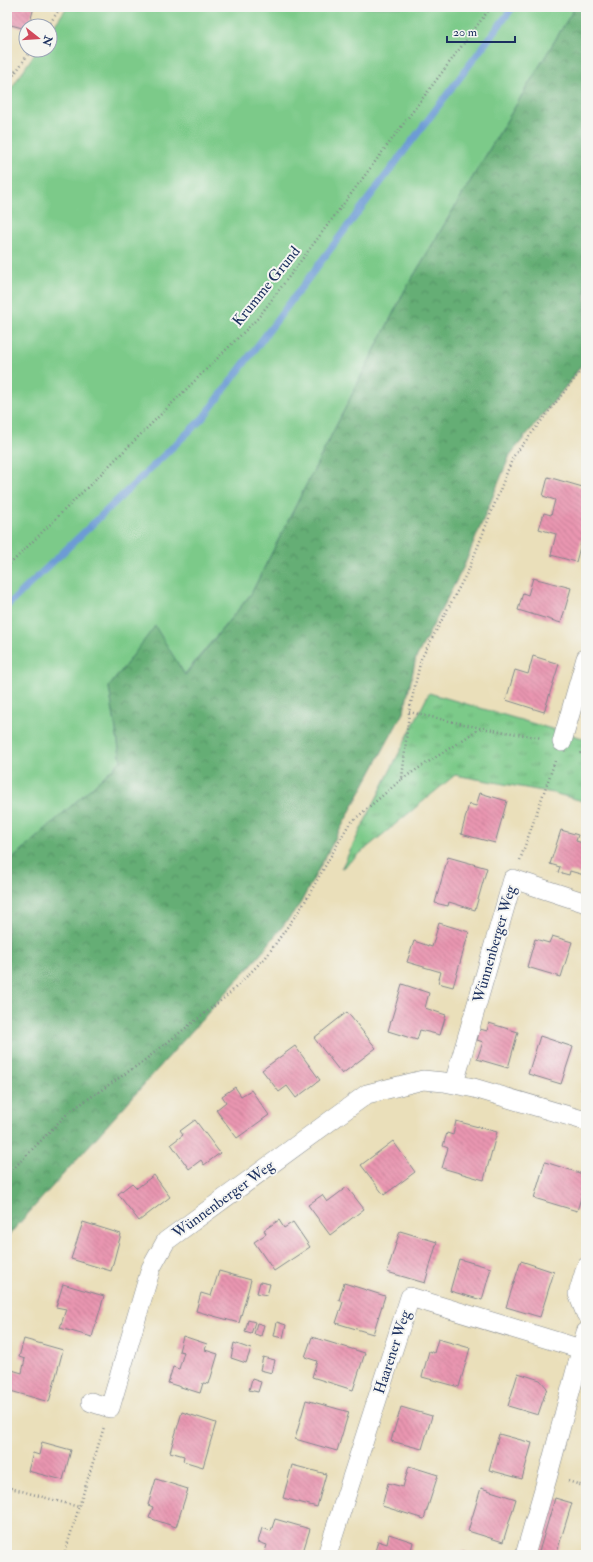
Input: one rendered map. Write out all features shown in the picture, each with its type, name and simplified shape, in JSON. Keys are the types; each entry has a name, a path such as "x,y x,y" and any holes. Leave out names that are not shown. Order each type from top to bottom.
{"street":[{"path":"562,742 586,658"},
{"name":"Wünnenberger Weg","path":"454,1083 513,879 586,903"},
{"name":"Wünnenberger Weg","path":"110,1408 151,1268 166,1241 367,1094 423,1080 454,1083 586,1121"},
{"path":"586,1267 578,1294 586,1314"},
{"name":"Haarener Weg","path":"327,1555 410,1297 584,1340 525,1555"},
{"path":"91,1402 110,1408"}],"path":[{"path":"53,18 61,7"},
{"name":"Krumme Grund","path":"7,567 258,318 491,7"},
{"path":"7,85 25,58"},
{"path":"7,68 16,71"},
{"path":"402,779 409,712 421,660 469,569 513,457 586,364"},
{"path":"409,712 481,728 562,742 513,879"},
{"path":"7,1180 10,1172 69,1112 141,1063 228,995 266,957 303,905 349,824 402,779 481,728"},
{"path":"64,1555 110,1408"},
{"path":"7,1487 79,1507"}],"green space":[{"path":"67,7 575,7 405,290 251,594 184,675 155,627 109,687 121,761 7,864 7,95 32,58 58,58 58,20"},
{"path":"575,7 586,7 586,358 572,379 510,455 464,566 416,658 404,711 300,904 260,955 7,1237 7,864 121,761 109,687 155,626 185,675 251,594 405,290"},
{"path":"429,693 586,739 586,802 553,793 455,775 341,869"}],"building":[{"path":"7,7 34,7 31,18 18,18 18,27 11,25 7,36"},
{"path":"548,477 586,488 586,524 576,562 551,555 556,534 539,529 544,513 551,515 555,500 543,496"},
{"path":"533,578 571,588 561,623 518,610 523,593 528,595"},
{"path":"533,656 559,664 544,712 506,700 515,670 528,674"},
{"path":"480,793 507,801 495,843 461,834 469,804 476,806"},
{"path":"561,830 578,835 576,841 586,844 586,868 584,875 570,871 569,875 558,872 560,867 550,864"},
{"path":"448,857 487,868 475,910 449,902 448,906 435,903"},
{"path":"439,923 469,932 453,987 438,983 441,972 407,962 414,941 432,947"},
{"path":"552,936 572,942 561,977 527,967 535,939 549,943"},
{"path":"402,984 429,993 425,1008 446,1015 440,1035 420,1030 417,1040 388,1031"},
{"path":"347,1012 376,1048 342,1074 314,1038"},
{"path":"489,1023 518,1032 508,1068 477,1059 483,1042 477,1040 480,1029 487,1031"},
{"path":"540,1036 573,1047 561,1084 528,1074"},
{"path":"295,1046 320,1080 296,1098 287,1086 279,1092 262,1070"},
{"path":"586,1076 586,1092 581,1090"},
{"path":"235,1087 241,1096 251,1090 269,1115 237,1138 216,1110 226,1102 222,1096"},
{"path":"195,1120 220,1153 204,1165 201,1160 189,1169 171,1144 183,1135 180,1131"},
{"path":"456,1121 497,1132 484,1180 442,1168 448,1148 443,1146 447,1133 453,1135"},
{"path":"393,1141 415,1172 384,1195 361,1165"},
{"path":"545,1162 586,1175 586,1181 577,1211 534,1198"},
{"path":"154,1175 170,1197 139,1221 118,1194 132,1183 137,1188"},
{"path":"347,1187 364,1209 330,1235 308,1205 322,1195 327,1202"},
{"path":"279,1220 284,1228 293,1222 310,1247 274,1271 254,1242 266,1234 264,1230"},
{"path":"83,1222 121,1234 111,1271 71,1259"},
{"path":"400,1231 437,1242 425,1283 387,1272"},
{"path":"459,1259 491,1268 482,1300 450,1291"},
{"path":"521,1261 554,1272 540,1317 506,1307"},
{"path":"219,1271 251,1280 239,1323 196,1311 201,1293 211,1296"},
{"path":"260,1282 270,1284 267,1295 257,1293"},
{"path":"344,1283 385,1296 373,1334 336,1323 343,1302 339,1300"},
{"path":"63,1284 104,1296 92,1337 60,1328 66,1309 56,1307"},
{"path":"248,1320 255,1322 251,1334 245,1332"},
{"path":"277,1322 286,1325 283,1338 274,1336"},
{"path":"257,1323 264,1325 261,1336 254,1334"},
{"path":"183,1336 207,1344 205,1350 218,1354 209,1384 203,1383 200,1393 168,1383 173,1367 179,1369 184,1352 179,1351"},
{"path":"312,1337 365,1353 353,1390 312,1377 317,1361 305,1357"},
{"path":"24,1339 63,1350 49,1402 7,1390 12,1370 22,1373 25,1359 19,1357"},
{"path":"438,1339 470,1348 459,1387 422,1377 429,1351 434,1353"},
{"path":"234,1343 251,1349 246,1363 231,1358"},
{"path":"263,1357 275,1360 272,1373 260,1370"},
{"path":"518,1373 540,1380 547,1388 538,1415 508,1406"},
{"path":"252,1379 261,1382 258,1392 249,1390"},
{"path":"306,1400 349,1412 337,1451 295,1439"},
{"path":"401,1407 432,1416 422,1449 391,1441"},
{"path":"182,1412 216,1423 203,1467 183,1461 184,1456 170,1452"},
{"path":"499,1434 532,1443 522,1479 489,1470"},
{"path":"42,1442 71,1450 63,1480 28,1471 33,1453 39,1455"},
{"path":"292,1465 326,1474 317,1507 283,1498"},
{"path":"409,1466 438,1475 424,1519 382,1506 388,1483 403,1487"},
{"path":"156,1479 188,1489 176,1527 149,1518 153,1507 148,1505"},
{"path":"481,1488 516,1499 503,1542 468,1531"},
{"path":"555,1498 572,1503 556,1555 538,1555"},
{"path":"275,1519 310,1529 302,1555 264,1555 267,1545 258,1542 262,1528 271,1531"},
{"path":"389,1534 413,1542 410,1555 374,1555 378,1541 387,1544"},
{"path":"462,1551 476,1555 461,1555"}],"waterway":[{"path":"7,606 203,418 513,7"}]}
